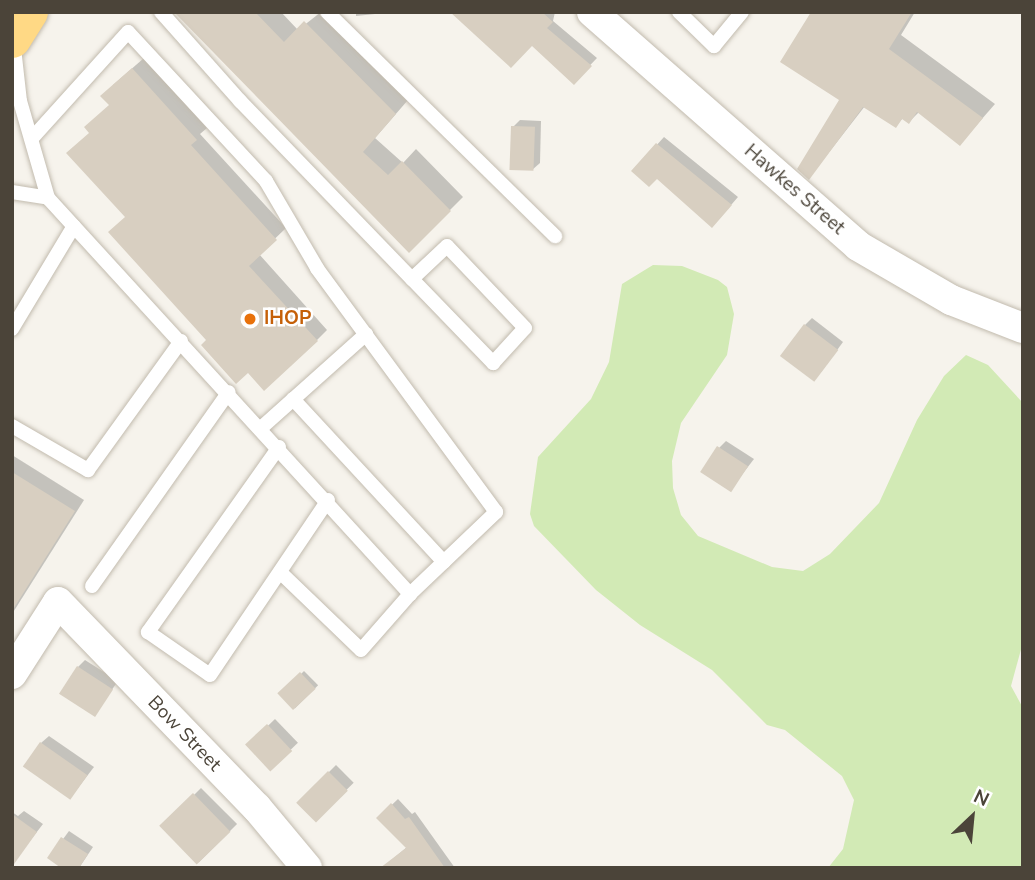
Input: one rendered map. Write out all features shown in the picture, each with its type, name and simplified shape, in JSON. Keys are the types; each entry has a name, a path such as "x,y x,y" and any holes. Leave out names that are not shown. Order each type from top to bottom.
{"highway":[{"path":"13,39 29,12"}],"street":[{"name":"Hawkes Street","path":"592,12 858,246 951,300 1023,328"},
{"name":"Bow Street","path":"12,674 58,603 257,808 307,868"}],"lane":[{"path":"161,12 412,279 493,363 525,328 447,246 412,279"},
{"path":"327,12 555,236"},
{"path":"678,12 714,47 741,12"},
{"path":"34,136 128,32 266,181 317,268 496,512 410,594 361,650 280,572"},
{"path":"13,39 20,101 34,136 48,198 328,500 410,594"},
{"path":"12,192 48,198"},
{"path":"12,329 74,226"},
{"path":"261,428 366,334"},
{"path":"12,426 88,470 181,341"},
{"path":"92,586 229,393"},
{"path":"293,399 444,562"},
{"path":"279,447 148,632 210,675 328,500"}],"green space":[{"path":"653,265 682,266 718,280 727,287 734,314 727,355 681,423 672,461 673,488 681,515 698,536 772,567 803,571 830,554 879,503 917,420 944,376 966,355 988,365 1023,403 1023,642 1011,686 1023,708 1023,868 828,868 843,849 854,800 842,776 785,730 767,725 712,670 640,625 596,590 534,526 530,514 538,457 591,399 609,362 622,284"}],"building":[{"path":"174,12 255,12 284,42 304,21 396,114 363,152 388,175 402,161 451,211 409,253"},
{"path":"450,12 542,12 553,22 547,28 592,66 574,85 532,46 511,68"},
{"path":"811,12 912,12 889,49 983,118 960,146 917,112 909,124 902,119 896,128 863,107 809,180 797,169 839,100 780,62"},
{"path":"132,68 197,140 191,145 277,240 249,266 318,341 264,391 248,373 236,384 201,345 206,340 108,232 125,217 66,153 89,133 84,127 109,105 100,96"},
{"path":"511,126 535,127 533,171 509,170"},
{"path":"656,143 732,205 712,228 657,179 649,187 631,171"},
{"path":"804,324 838,350 814,382 780,356"},
{"path":"717,446 748,466 731,492 700,472"},
{"path":"12,472 75,511 12,611"},
{"path":"77,666 113,689 95,717 59,694"},
{"path":"300,672 316,689 293,710 277,693"},
{"path":"267,724 292,751 270,772 245,744"},
{"path":"40,742 88,775 70,800 23,767"},
{"path":"328,771 348,791 316,823 296,803"},
{"path":"193,793 231,832 197,864 159,826"},
{"path":"391,803 405,819 409,817 445,868 380,868 406,848 376,818"},
{"path":"12,814 37,832 12,867"},
{"path":"61,837 88,854 79,868 61,868 47,858"}],"place":[{"name":"IHOP","path":"250,319"}]}
